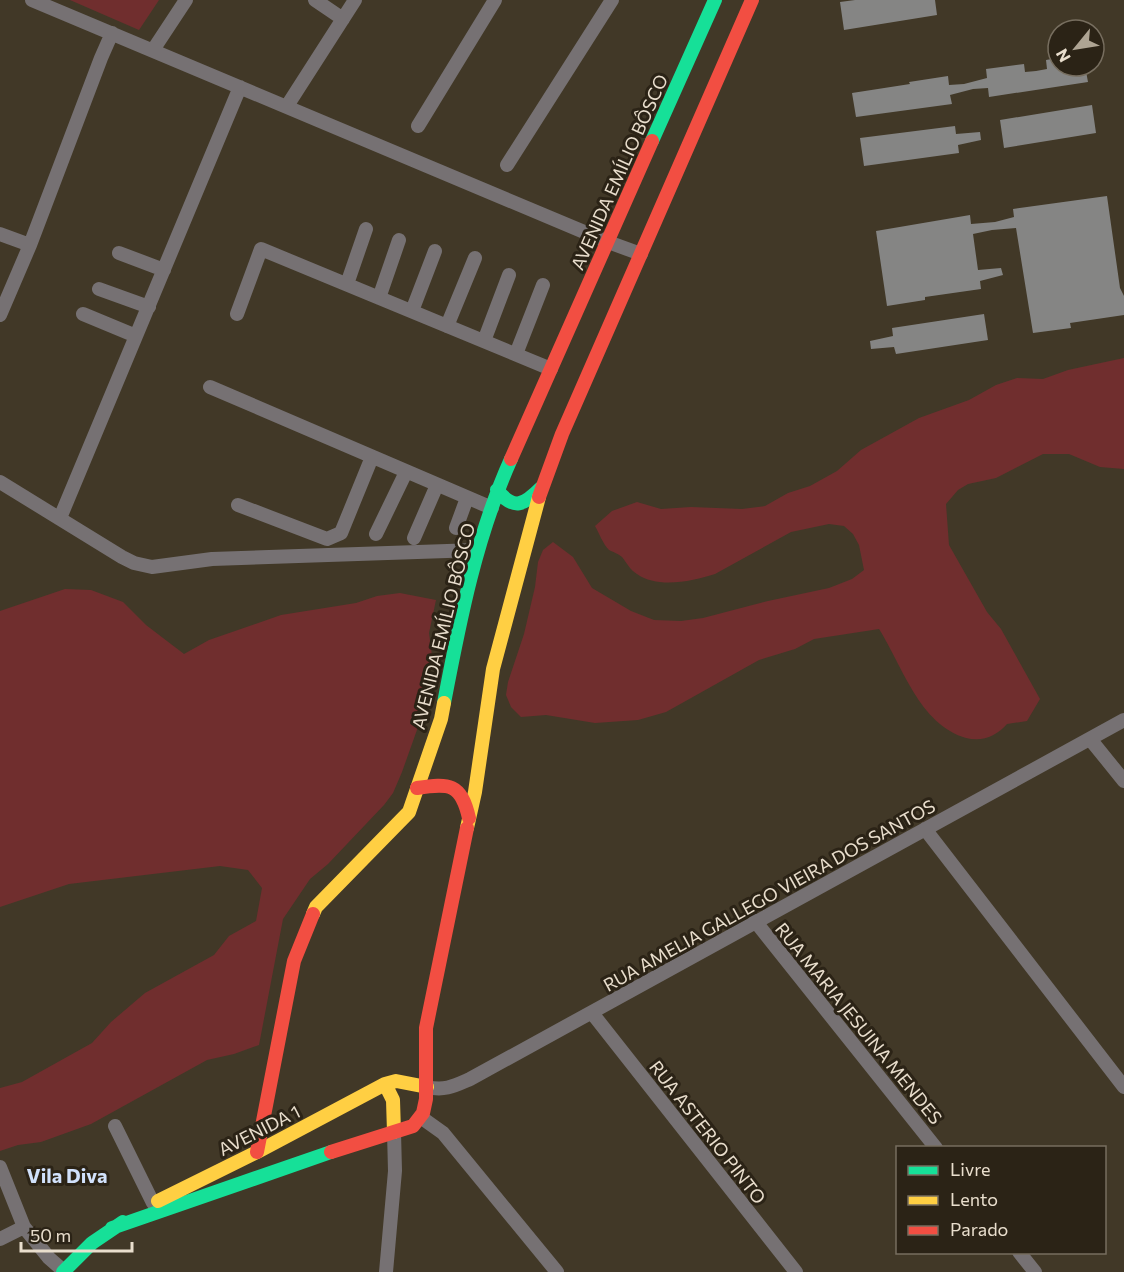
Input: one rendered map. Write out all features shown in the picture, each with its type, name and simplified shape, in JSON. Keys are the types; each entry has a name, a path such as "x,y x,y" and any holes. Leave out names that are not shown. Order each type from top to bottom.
{"main road":[{"name":"AVENIDA EMÍLIO BÔSCO","path":"257,1152 294,961 316,907 409,812 441,719 460,621 477,550 498,490 716,0"},
{"path":"64,1272 92,1243 112,1228 312,1158 394,1132 413,1125 422,1118 427,1087 426,1029 469,820 484,722 519,563 541,489 562,434 752,0"},
{"path":"498,490 509,504 518,505 541,489"},
{"path":"417,788 443,784 453,787 466,800 469,820"},
{"name":"AVENIDA 1","path":"112,1228 153,1203 257,1152 385,1084 396,1082 427,1087"},
{"path":"385,1084 393,1100 394,1132"}],"street":[{"path":"32,0 641,254"},
{"path":"153,50 186,0"},
{"path":"315,0 343,19"},
{"path":"287,106 355,0"},
{"path":"418,126 495,0"},
{"path":"507,165 612,0"},
{"path":"0,315 30,245 112,33"},
{"path":"60,518 240,87"},
{"path":"347,284 366,229"},
{"path":"0,234 30,245"},
{"path":"379,298 399,240"},
{"path":"237,314 261,249 551,369"},
{"path":"412,312 435,251"},
{"path":"119,253 164,270"},
{"path":"447,326 475,258"},
{"path":"0,275 14,280"},
{"path":"484,341 509,275"},
{"path":"516,354 543,285"},
{"path":"99,289 148,306"},
{"path":"83,314 136,336"},
{"path":"210,387 492,508"},
{"path":"238,505 327,539 341,534 372,457"},
{"path":"376,534 406,472"},
{"path":"0,482 134,563 152,567 212,559 477,550"},
{"path":"414,538 437,485"},
{"path":"456,528 467,498"},
{"name":"RUA AMELIA GALLEGO VIEIRA DOS SANTOS","path":"427,1087 439,1090 450,1089 1124,720"},
{"path":"1090,739 1124,781"},
{"path":"925,830 1124,1087"},
{"name":"RUA MARIA JESUINA MENDES","path":"755,921 934,1146"},
{"name":"RUA ASTERIO PINTO","path":"592,1013 796,1272"},
{"path":"422,1118 443,1133 557,1272"},
{"path":"115,1126 153,1203"},
{"path":"386,1272 395,1171 394,1132"},
{"path":"0,1167 24,1227 49,1258 64,1272"},
{"path":"0,1239 24,1227"},
{"path":"1022,1254 1035,1272"}],"shaded area":[{"path":"70,0 159,0 139,30"},
{"path":"1124,358 1124,469 1100,467 1069,454 1043,454 996,478 968,484 958,490 946,504 949,545 987,612 1001,629 1040,699 1027,721 1007,724 994,735 984,738 966,738 950,731 924,707 879,629 814,639 795,649 759,660 666,712 638,720 595,723 546,715 521,717 511,707 506,695 508,682 524,634 535,587 538,562 543,550 553,542 573,557 592,588 631,611 654,620 681,621 703,618 829,588 852,579 864,570 859,545 853,534 844,526 829,524 791,532 715,574 686,581 665,582 645,579 630,568 622,557 607,548 595,526 612,511 637,502 661,509 691,507 742,509 765,506 837,471 861,450 919,418 969,400 996,385 1017,378 1043,379 1068,370"},
{"path":"65,589 91,590 123,602 146,625 184,654 209,640 281,615 356,603 377,596 400,593 436,600 429,633 432,656 423,713 393,793 328,864 310,879 283,919 259,1045 207,1060 91,1124 41,1142 18,1145 0,1151 0,1088 22,1082 92,1043 111,1022 145,993 214,955 229,936 256,921 262,888 248,870 220,866 69,884 0,907 0,611"}],"building":[{"path":"935,0 937,15 844,30 840,2"},
{"path":"1024,64 1025,72 1046,69 1046,78 1087,78 1088,82 989,97 988,88 973,89 950,95 952,104 856,117 852,93 948,76 949,85 964,84 987,78 986,69"},
{"path":"1092,105 1096,133 1004,148 1000,120"},
{"path":"955,126 956,134 980,132 981,140 958,145 959,153 864,166 860,138"},
{"path":"1107,196 1120,288 1124,296 1124,315 1070,323 1071,328 1033,333 1016,228 973,234 978,270 1001,268 1003,275 980,281 981,289 925,297 925,300 887,306 876,231 970,215 971,224 995,222 1014,217 1013,209"},
{"path":"984,314 988,340 896,354 894,347 871,349 870,341 893,336 892,328"}],"traffic: fast":[{"path":"652,141 715,0"},
{"path":"444,703 470,579 488,518 511,459"},
{"path":"497,490 509,501 519,503 524,502 541,488"},
{"path":"112,1228 331,1152"},
{"path":"63,1272 92,1243 123,1222"}],"traffic: slow":[{"path":"467,828 475,792 493,669 539,497"},
{"path":"313,914 316,907 409,812 441,719 444,703"},
{"path":"158,1201 257,1152 385,1084 396,1081 427,1087"},
{"path":"385,1084 393,1100 394,1132"}],"traffic: jam":[{"path":"539,497 562,434 752,0"},
{"path":"511,459 652,141"},
{"path":"417,788 438,786 452,788 462,798 469,818"},
{"path":"331,1152 413,1126 423,1113 426,1099 426,1028 467,828"},
{"path":"257,1152 294,961 313,914"}],"district":[{"name":"Vila Diva","path":"67,1175"}]}
